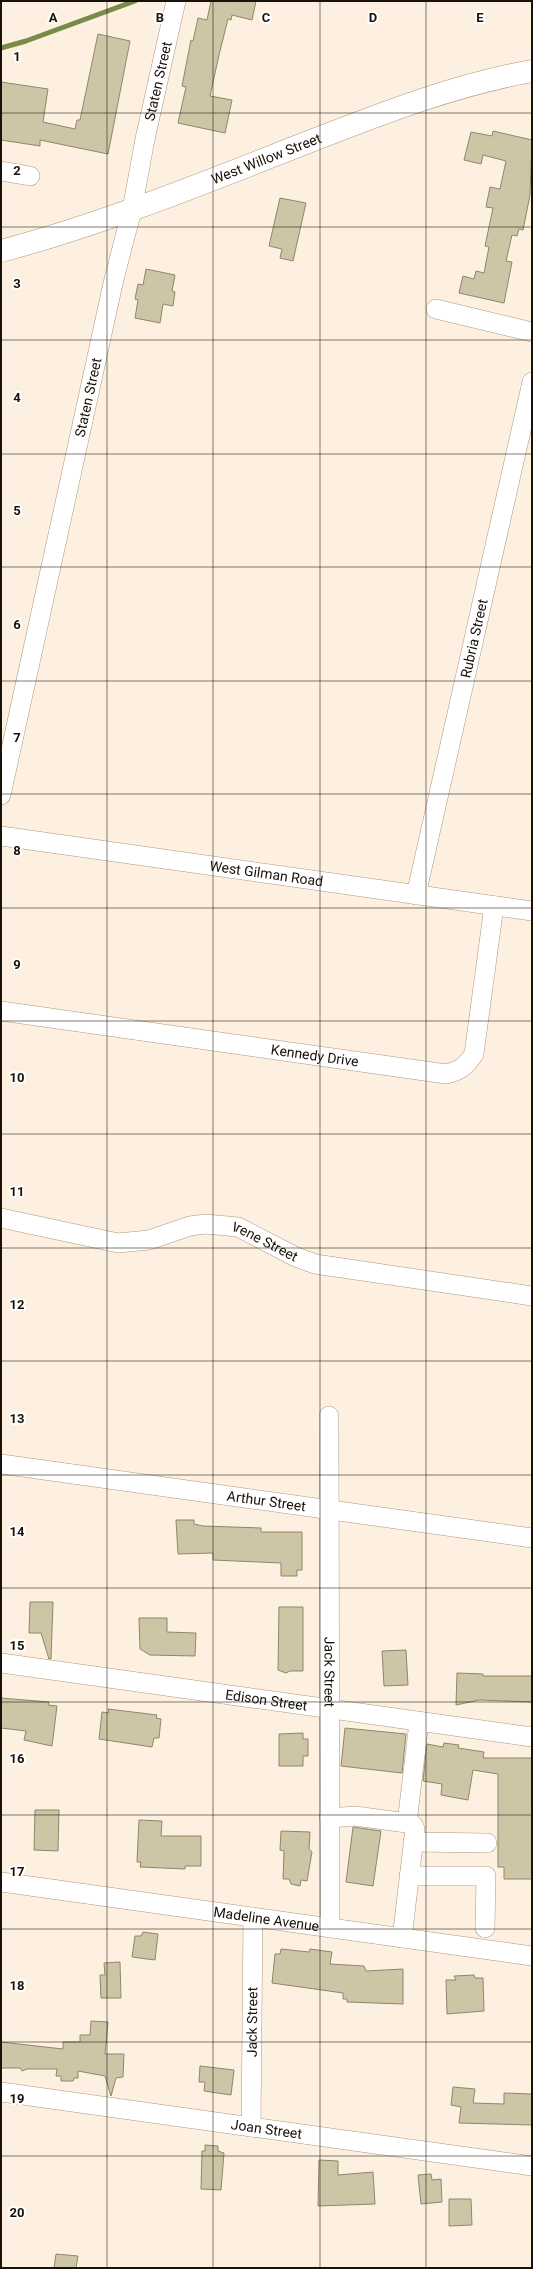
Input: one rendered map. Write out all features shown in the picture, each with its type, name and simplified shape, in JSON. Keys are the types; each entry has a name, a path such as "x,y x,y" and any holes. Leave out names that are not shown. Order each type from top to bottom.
{"main road":[{"name":"West Willow Street","path":"1,251 132,210 426,98 478,83 532,71"}],"street":[{"name":"Staten Street","path":"1,795 114,279 132,210 145,139 176,1"},
{"path":"1,171 30,176"},
{"path":"436,309 532,332"},
{"name":"Rubria Street","path":"416,895 532,382"},
{"name":"West Gilman Road","path":"1,836 532,911"},
{"name":"Kennedy Drive","path":"1,1010 446,1074 457,1071 467,1065 474,1054 494,906"},
{"name":"Irene Street","path":"1,1218 118,1243 149,1240 190,1226 206,1224 238,1227 296,1257 315,1264 532,1296"},
{"name":"Jack Street","path":"329,1416 328,1709 330,1928"},
{"name":"Arthur Street","path":"1,1464 532,1538"},
{"name":"Edison Street","path":"1,1663 532,1737"},
{"path":"407,1823 419,1722"},
{"path":"329,1818 355,1816 413,1825 415,1829 402,1938"},
{"path":"413,1842 487,1843"},
{"path":"409,1876 486,1876 485,1928"},
{"name":"Madeline Avenue","path":"1,1882 532,1956"},
{"name":"Jack Street","path":"251,2127 253,1917"},
{"name":"Joan Street","path":"1,2092 532,2166"}],"building":[{"path":"211,1 256,1 252,20 232,15 231,20 228,19 219,55 210,96 232,100 225,133 178,123 186,87 182,86 191,40 193,41 198,18 207,20"},
{"path":"98,34 130,41 108,154 40,140 40,146 1,140 1,82 48,89 43,122 75,129 77,120 80,120"},
{"path":"493,131 532,140 530,195 523,230 519,229 517,236 512,235 506,261 512,262 504,303 459,293 463,276 474,279 476,271 484,273 489,247 485,246 493,208 486,207 490,187 500,189 506,161 483,155 481,164 464,160 471,132 492,136"},
{"path":"280,198 306,203 293,261 280,258 282,249 269,246"},
{"path":"146,269 175,275 172,291 175,292 173,306 163,304 160,323 135,318 138,300 135,299 138,284 143,285"},
{"path":"176,1520 194,1520 194,1524 203,1526 261,1528 261,1532 302,1532 302,1570 297,1570 297,1576 281,1576 281,1563 213,1560 213,1553 178,1554"},
{"path":"30,1602 53,1602 51,1659 49,1659 41,1633 29,1633"},
{"path":"279,1607 303,1607 303,1671 290,1671 286,1673 278,1670"},
{"path":"139,1618 167,1618 167,1632 196,1633 195,1656 150,1655 140,1649"},
{"path":"406,1650 408,1685 384,1686 382,1651"},
{"path":"457,1673 483,1674 483,1676 532,1676 532,1702 479,1700 456,1705"},
{"path":"1,1698 49,1702 48,1705 57,1706 52,1746 24,1740 26,1731 1,1728"},
{"path":"108,1709 157,1715 156,1718 161,1719 159,1738 154,1738 152,1747 99,1739 102,1712 109,1713"},
{"path":"345,1728 406,1734 402,1773 341,1766"},
{"path":"303,1733 303,1739 308,1739 308,1756 303,1756 303,1766 279,1766 279,1734"},
{"path":"444,1743 459,1745 458,1748 484,1752 483,1758 532,1758 532,1879 504,1879 504,1867 498,1867 498,1774 473,1770 468,1800 441,1795 442,1784 423,1781 427,1744 443,1747"},
{"path":"35,1810 59,1810 58,1851 34,1850"},
{"path":"139,1820 162,1821 161,1836 201,1836 201,1866 185,1866 185,1869 140,1867 141,1862 137,1862"},
{"path":"353,1827 381,1831 373,1886 346,1882"},
{"path":"281,1831 310,1832 309,1849 312,1852 307,1881 301,1880 300,1886 291,1884 289,1879 283,1879 284,1851 280,1850"},
{"path":"143,1932 158,1934 155,1960 132,1957 135,1936 141,1936"},
{"path":"281,1949 309,1952 310,1949 332,1952 330,1964 364,1966 366,1971 403,1969 403,2004 347,2002 347,1999 343,1999 343,1993 272,1983 275,1954 280,1954"},
{"path":"120,1962 121,1998 101,1998 100,1975 105,1975 104,1963"},
{"path":"474,1975 475,1978 483,1978 484,2011 447,2014 446,1980 456,1980 454,1976"},
{"path":"91,2021 108,2022 105,2054 124,2054 123,2077 116,2078 111,2096 105,2076 78,2071 78,2078 74,2078 73,2081 61,2081 61,2076 56,2076 57,2069 27,2069 22,2071 20,2068 1,2068 1,2042 63,2049 63,2042 80,2042 80,2035 90,2035"},
{"path":"200,2066 234,2070 231,2095 204,2091 205,2082 199,2082"},
{"path":"453,2087 475,2089 473,2103 504,2104 504,2093 532,2094 532,2125 459,2123 461,2107 451,2105"},
{"path":"205,2145 218,2146 218,2151 224,2153 221,2190 201,2189 202,2151 205,2151"},
{"path":"319,2160 338,2161 338,2175 373,2172 375,2204 318,2206"},
{"path":"431,2174 432,2180 441,2179 442,2202 421,2204 418,2175"},
{"path":"449,2199 471,2199 472,2225 449,2226"},
{"path":"56,2254 78,2256 76,2268 54,2268"}],"waterway":[{"path":"1,48 26,41 135,1"}]}
